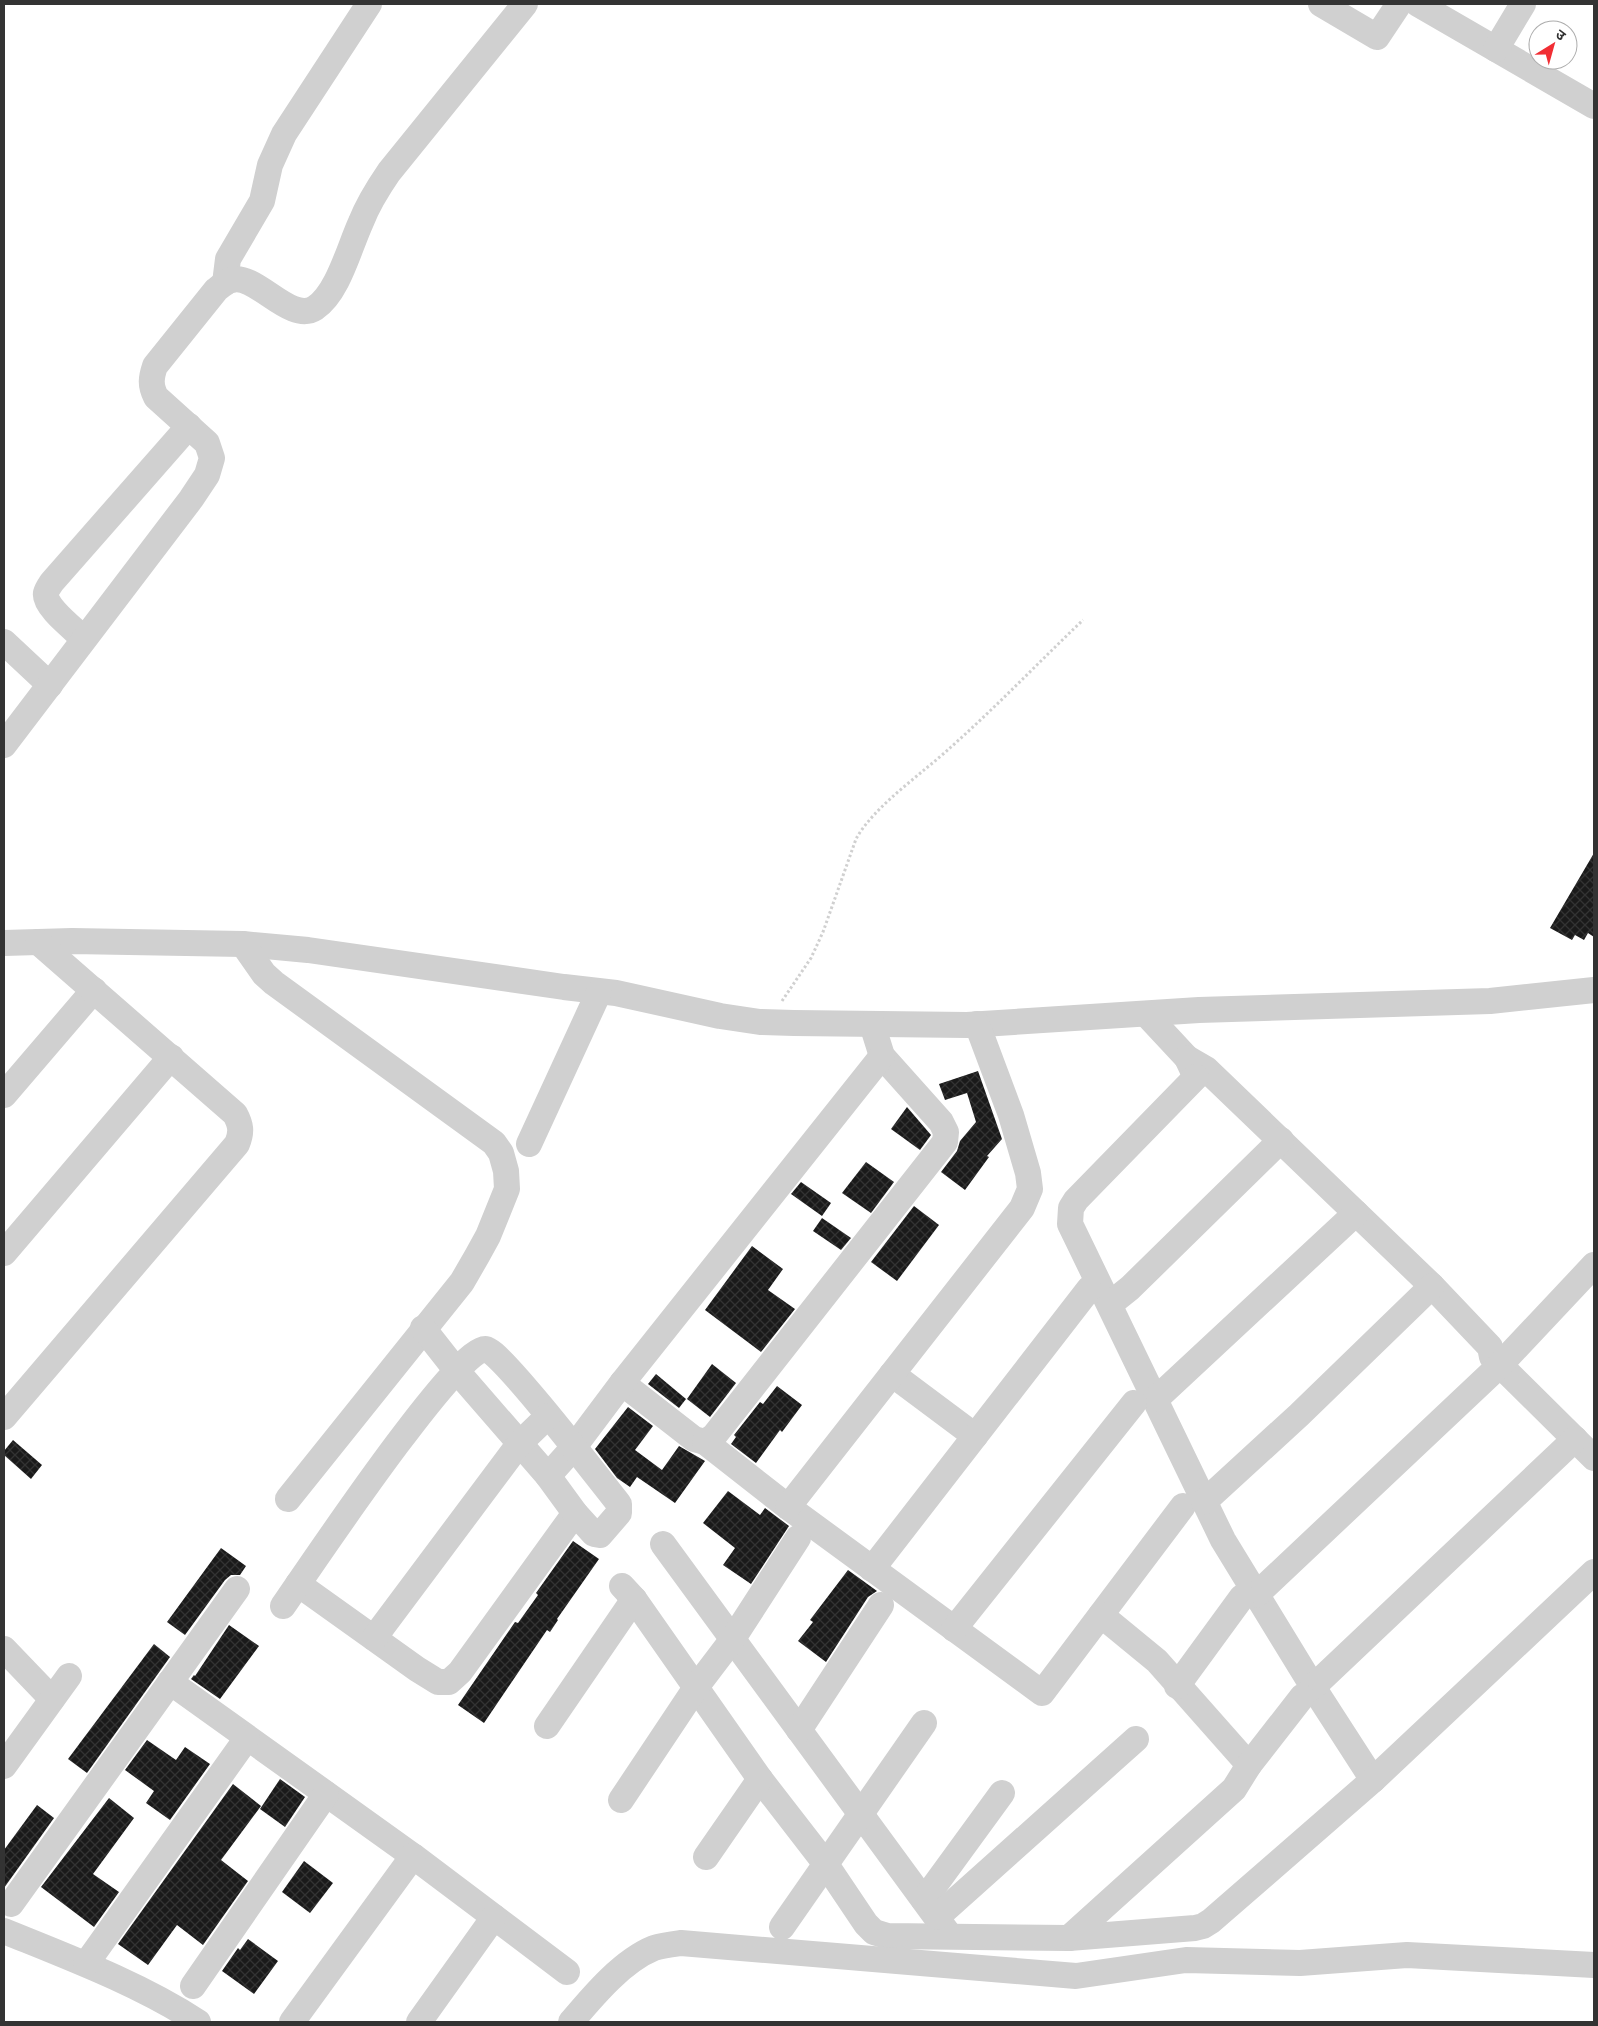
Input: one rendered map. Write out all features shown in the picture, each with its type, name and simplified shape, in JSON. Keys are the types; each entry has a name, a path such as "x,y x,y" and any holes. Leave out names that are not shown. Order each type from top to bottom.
{"street":[{"path":"225,283 228,259 262,201 270,165 284,134 369,4"},
{"path":"4,745 191,499 206,475 212,458 207,443 156,397 152,389 151,378 155,366 216,290 234,279 246,282 296,310 305,312 312,310 322,303 332,290 361,221 374,195 389,172 525,4"},
{"path":"1321,4 1377,37 1399,4"},
{"path":"1418,4 1593,102"},
{"path":"1496,49 1523,4"},
{"path":"84,639 51,608 47,601 46,593 52,582 189,426"},
{"path":"7,651 50,685"},
{"path":"4,943 72,941 243,944 359,956 616,993 720,1016 768,1022 977,1024 1200,1010 1490,1001 1594,990"},
{"path":"4,1416 236,1144 241,1124 235,1114 38,942"},
{"path":"243,944 274,983 489,1140 501,1153 506,1170 507,1189 488,1236 462,1282 423,1328 288,1499"},
{"path":"4,1095 94,990"},
{"path":"529,1144 599,992"},
{"path":"1146,1014 1191,1068"},
{"path":"706,1442 714,1436 946,1142 946,1132 941,1122 882,1056 872,1024"},
{"path":"788,1507 1022,1208 1030,1189 1028,1173 1011,1115 977,1024"},
{"path":"548,1476 574,1447 882,1056"},
{"path":"4,1253 171,1057"},
{"path":"1374,1780 1307,1692 1249,1596 1223,1540 1193,1504 1145,1401 1110,1304 1070,1224 1071,1208 1076,1200 1191,1068 1206,1068 1277,1145 1427,1291 1482,1355 1496,1361 1594,1458"},
{"path":"1110,1304 1130,1288 1277,1145"},
{"path":"954,1629 1145,1401 1352,1217"},
{"path":"1177,1686 1249,1596 1496,1361 1594,1264"},
{"path":"872,1569 1089,1289"},
{"path":"622,1384 694,1439 706,1442 788,1507 1042,1693 1101,1615 1193,1504 1299,1414 1427,1291"},
{"path":"283,1606 385,1459 456,1370 478,1351 486,1349 494,1353 574,1447 619,1504 619,1513 597,1536 575,1513 548,1476 456,1370 423,1328"},
{"path":"892,1374 975,1436"},
{"path":"374,1638 519,1444 548,1416"},
{"path":"1069,1938 1234,1789 1249,1765 1307,1692 1575,1439"},
{"path":"298,1584 438,1682 449,1682 460,1672 575,1513"},
{"path":"621,1800 697,1686 732,1640 798,1538"},
{"path":"664,1544 732,1640 937,1918 1069,1938 1203,1926 1374,1780 1594,1572"},
{"path":"10,1904 237,1589"},
{"path":"547,1726 628,1592 697,1686 760,1779 825,1863 866,1924 874,1932 887,1936 937,1918 1136,1740"},
{"path":"799,1730 881,1604"},
{"path":"1101,1615 1157,1661 1177,1686 1249,1765"},
{"path":"4,1649 52,1699"},
{"path":"4,1766 69,1676"},
{"path":"170,1682 413,1856 566,1972"},
{"path":"782,1927 924,1723"},
{"path":"86,1964 247,1738"},
{"path":"706,1856 760,1779"},
{"path":"937,1918 1002,1793"},
{"path":"193,1986 326,1794"},
{"path":"292,2022 413,1856"},
{"path":"419,2022 494,1918"},
{"path":"4,1931 86,1964 183,2012 198,2022"},
{"path":"571,2022 594,1995 636,1957 656,1947 681,1943 1076,1976 1186,1960 1300,1963 1407,1956 1594,1965"}],"path":[{"path":"768,1022 811,958 823,932 856,839 862,828 874,814 953,746 1083,620"}],"building":[{"path":"1594,853 1594,937 1588,933 1584,940 1575,935 1572,940 1550,928"},
{"path":"978,1071 1002,1139 987,1156 989,1157 965,1190 941,1172 957,1151 960,1141 976,1122 967,1093 945,1100 939,1084"},
{"path":"907,1107 931,1135 920,1150 891,1129"},
{"path":"866,1162 894,1182 871,1213 842,1193"},
{"path":"801,1182 831,1203 822,1216 791,1194"},
{"path":"914,1206 939,1225 897,1281 871,1262"},
{"path":"822,1218 851,1238 841,1250 813,1231"},
{"path":"752,1246 783,1269 768,1290 795,1309 761,1352 705,1310"},
{"path":"712,1364 736,1383 710,1417 687,1399"},
{"path":"656,1374 686,1399 679,1408 648,1384"},
{"path":"777,1386 802,1405 782,1432 780,1430 756,1463 731,1444 736,1437 734,1435 760,1402 763,1404"},
{"path":"628,1407 653,1426 635,1450 662,1470 679,1446 705,1461 675,1503 637,1477 630,1487 617,1478 595,1449"},
{"path":"13,1440 42,1465 31,1479 4,1455 4,1451"},
{"path":"728,1491 760,1515 765,1508 789,1526 751,1584 723,1565 735,1548 703,1523"},
{"path":"573,1541 599,1559 550,1632 547,1630 484,1723 458,1705 515,1622 518,1623 538,1595 536,1593"},
{"path":"221,1548 246,1566 240,1575 231,1575 225,1580 185,1635 167,1622"},
{"path":"848,1570 877,1591 868,1597 826,1662 798,1641 813,1622 810,1620"},
{"path":"229,1625 259,1646 220,1699 191,1679 195,1676"},
{"path":"154,1644 170,1657 87,1773 68,1759"},
{"path":"147,1740 176,1760 185,1747 210,1764 170,1820 146,1803 154,1791 125,1770"},
{"path":"280,1779 305,1797 285,1827 260,1809"},
{"path":"233,1784 261,1806 221,1860 248,1881 203,1945 177,1925 148,1965 118,1944"},
{"path":"109,1798 134,1818 93,1874 119,1892 94,1927 41,1887"},
{"path":"37,1805 54,1818 4,1888 4,1850"},
{"path":"304,1861 333,1883 310,1913 282,1892"},
{"path":"248,1939 278,1961 254,1994 222,1971 238,1948 240,1950"}]}
